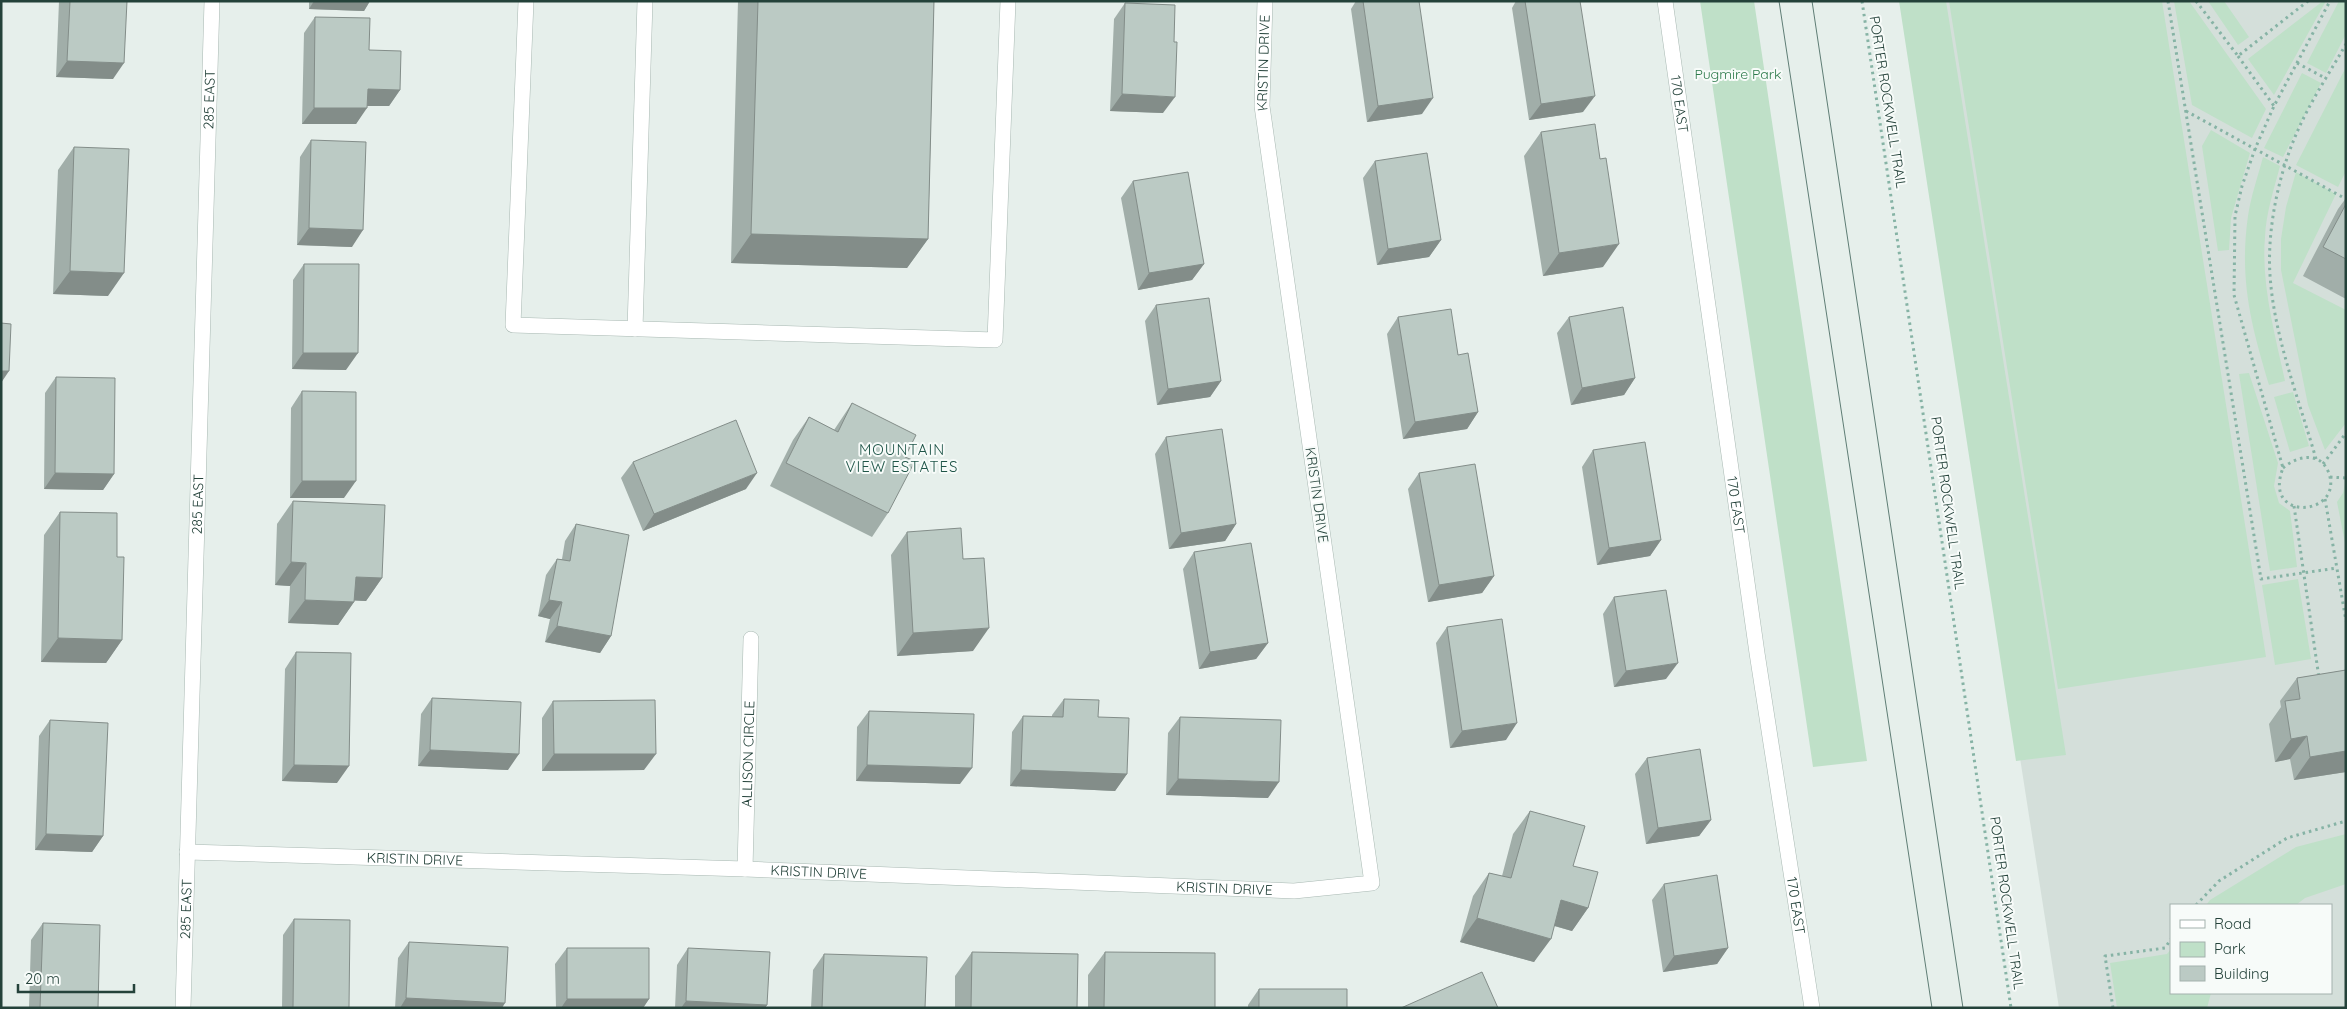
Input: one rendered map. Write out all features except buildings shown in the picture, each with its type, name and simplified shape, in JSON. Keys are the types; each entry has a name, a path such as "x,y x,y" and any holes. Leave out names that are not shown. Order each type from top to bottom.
{"street":[{"name":"285 EAST","path":"183,1008 212,1"},
{"path":"526,1 513,325 995,340 1008,1"},
{"path":"634,329 645,1"},
{"name":"KRISTIN DRIVE","path":"188,852 745,869 1294,891 1372,883 1262,106 1265,1"},
{"name":"170 EAST","path":"1665,1 1757,653 1812,1008"},
{"name":"ALLISON CIRCLE","path":"745,869 751,639"}],"path":[{"name":"PORTER ROCKWELL TRAIL","path":"1862,1 2011,1008"},
{"path":"2168,1 2261,579 2338,568"},
{"path":"2196,1 2274,106"},
{"path":"2238,56 2308,1"},
{"path":"2284,468 2234,295 2235,216 2242,186 2255,149 2274,106 2330,1"},
{"path":"2316,459 2279,333 2270,274 2274,206 2295,136 2346,44"},
{"path":"2297,63 2326,79"},
{"path":"2185,111 2346,199"},
{"path":"2323,464 2346,433"},
{"path":"2304,456 2316,459 2323,464 2330,477 2330,488 2325,498 2311,507 2306,509 2294,506 2285,500 2280,490 2279,479 2284,468 2293,460 2304,456"},
{"path":"2330,477 2346,478"},
{"path":"2325,498 2346,622"},
{"path":"2294,506 2320,685"},
{"path":"2197,904 2219,881 2280,842 2346,820"},
{"path":"2113,1008 2105,956 2165,948 2170,941"}],"shaded area":[{"path":"1902,1 2346,1 2346,1008 2059,1008"}],"green space":[{"name":"Pugmire Park","path":"1700,1 1754,1 1867,761 1813,767"},
{"path":"1899,1 1946,1 2066,755 2016,761"},
{"path":"1949,1 2162,1 2266,657 2058,689"},
{"path":"2174,1 2189,1 2266,109 2252,138 2192,105"},
{"path":"2208,1 2224,1 2249,37 2238,45"},
{"path":"2323,1 2326,1 2274,95 2248,59"},
{"path":"2339,1 2346,1 2346,34 2326,73 2307,63"},
{"path":"2346,67 2346,171 2338,187 2296,165"},
{"path":"2302,73 2321,83 2283,157 2264,148"},
{"path":"2211,130 2250,153 2231,218 2229,250 2218,251 2202,146"},
{"path":"2263,157 2280,166 2267,219 2264,255 2270,309 2285,381 2269,385 2248,302 2245,261 2249,209"},
{"path":"2296,172 2336,194 2293,283 2346,310 2346,423 2325,450 2308,405 2281,270 2281,239 2286,207"},
{"path":"2249,373 2278,463 2274,486 2279,503 2290,511 2297,567 2270,571 2239,374"},
{"path":"2293,392 2309,446 2290,452 2274,397"},
{"path":"2345,483 2346,548 2337,502 2343,493"},
{"path":"2298,579 2311,659 2275,665 2262,585"},
{"path":"2346,834 2346,884 2305,898 2297,904 2207,904 2210,900 2296,847"},
{"path":"2170,950 2170,994 2211,994 2207,1008 2117,1008 2110,963 2167,954"}],"tram line":[{"path":"1779,1 1932,1008"},
{"path":"1812,1 1963,1008"}],"district":[{"name":"MOUNTAIN VIEW ESTATES","path":"902,458"}]}
